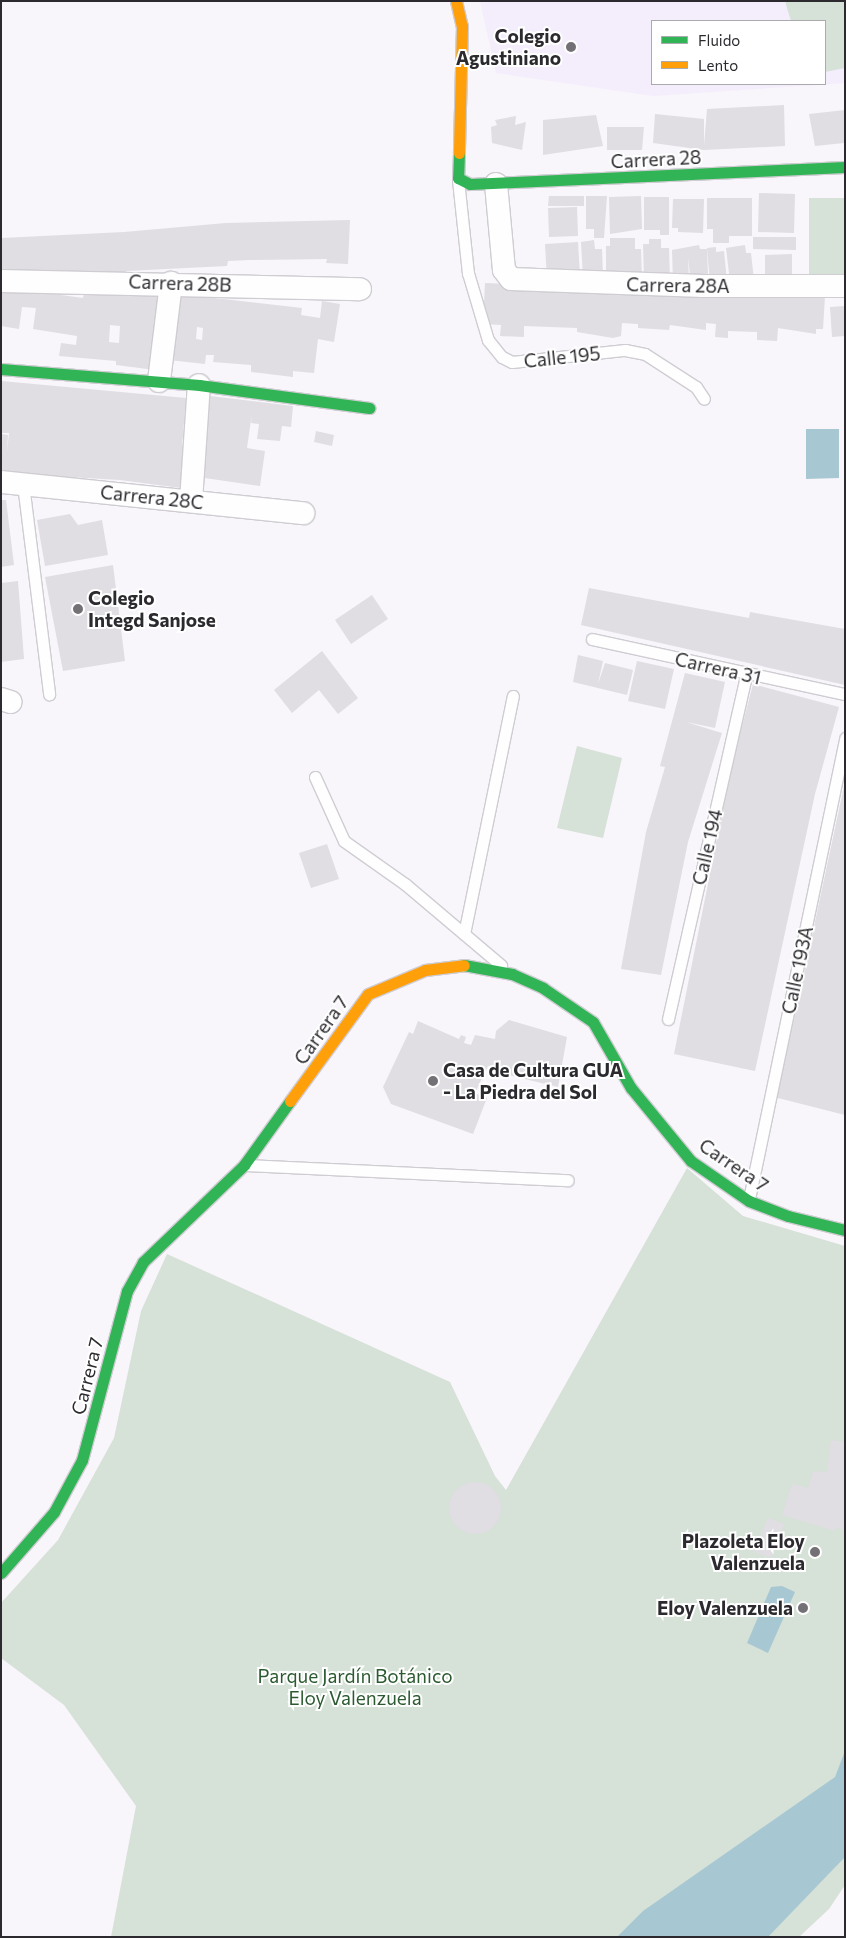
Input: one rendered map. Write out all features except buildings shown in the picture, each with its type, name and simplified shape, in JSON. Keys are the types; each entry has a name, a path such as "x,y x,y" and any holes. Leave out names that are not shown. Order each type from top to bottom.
{"main road":[{"name":"Calle 195","path":"456,1 462,26 458,178"},
{"name":"Carrera 28","path":"458,178 470,184 496,184 845,167"},
{"path":"1,368 199,384 369,408"},
{"name":"Carrera 7","path":"1,1573 54,1512 82,1460 127,1292 144,1262 174,1229 244,1165 368,994 426,970 468,965 512,974 543,988 593,1022 631,1088 691,1161 748,1201 788,1216 844,1228"}],"street":[{"name":"Carrera 28A","path":"496,184 504,270 511,279 703,286 845,286"},
{"name":"Carrera 28B","path":"1,281 360,288"},
{"path":"159,381 171,283"},
{"path":"191,502 199,384"},
{"name":"Carrera 28C","path":"12,483 303,513"}],"lane":[{"name":"Calle 195","path":"458,178 468,273 488,340 502,357 512,362 625,350 645,354 696,387 704,398"},
{"path":"12,483 49,694"},
{"name":"Carrera 31","path":"592,639 746,675 845,694"},
{"name":"Calle 194","path":"668,1019 746,675"},
{"path":"464,934 513,696"},
{"name":"Calle 193A","path":"748,1201 845,738"},
{"path":"315,777 344,841 405,884 512,974"},
{"path":"244,1165 568,1180"}],"shaded area":[{"name":"Colegio Agustiniano","path":"480,1 845,1 845,83 826,84 826,20 651,20 651,85 815,85 653,96 496,73"}],"green space":[{"path":"785,1 845,1 845,68 826,72 826,20 791,20"},
{"path":"809,198 845,198 845,278 809,278"},
{"path":"577,746 622,758 603,838 557,828"},
{"name":"Parque Jardín Botánico Eloy Valenzuela","path":"687,1168 743,1216 845,1246 845,1885 829,1909 799,1937 111,1937 136,1806 64,1705 1,1658 1,1603 58,1540 114,1438 141,1311 167,1254 450,1382 495,1476 506,1490"}],"water":[{"path":"806,429 839,429 839,478 806,479"},
{"path":"782,1586 795,1592 768,1653 747,1643 771,1587"},
{"path":"845,1751 845,1857 768,1937 617,1937 643,1911 835,1777"}],"traffic: fast":[{"path":"459,153 458,178 470,184 845,167"},
{"path":"1,369 199,385 369,408"},
{"path":"464,965 512,974 543,988 593,1022 631,1088 691,1161 749,1201 788,1216 845,1230"},
{"path":"1,1573 54,1512 82,1460 127,1291 143,1262 244,1165 290,1101"}],"traffic: slow":[{"path":"456,1 462,26 459,153"},
{"path":"290,1101 368,994 425,970 464,965"}],"place":[{"name":"Colegio Agustiniano","path":"571,47"},
{"name":"Colegio Integd Sanjose","path":"78,609"},
{"name":"Casa de Cultura GUA - La Piedra del Sol","path":"433,1081"},
{"name":"Plazoleta Eloy Valenzuela","path":"815,1552"},
{"name":"Eloy Valenzuela","path":"803,1608"}]}
